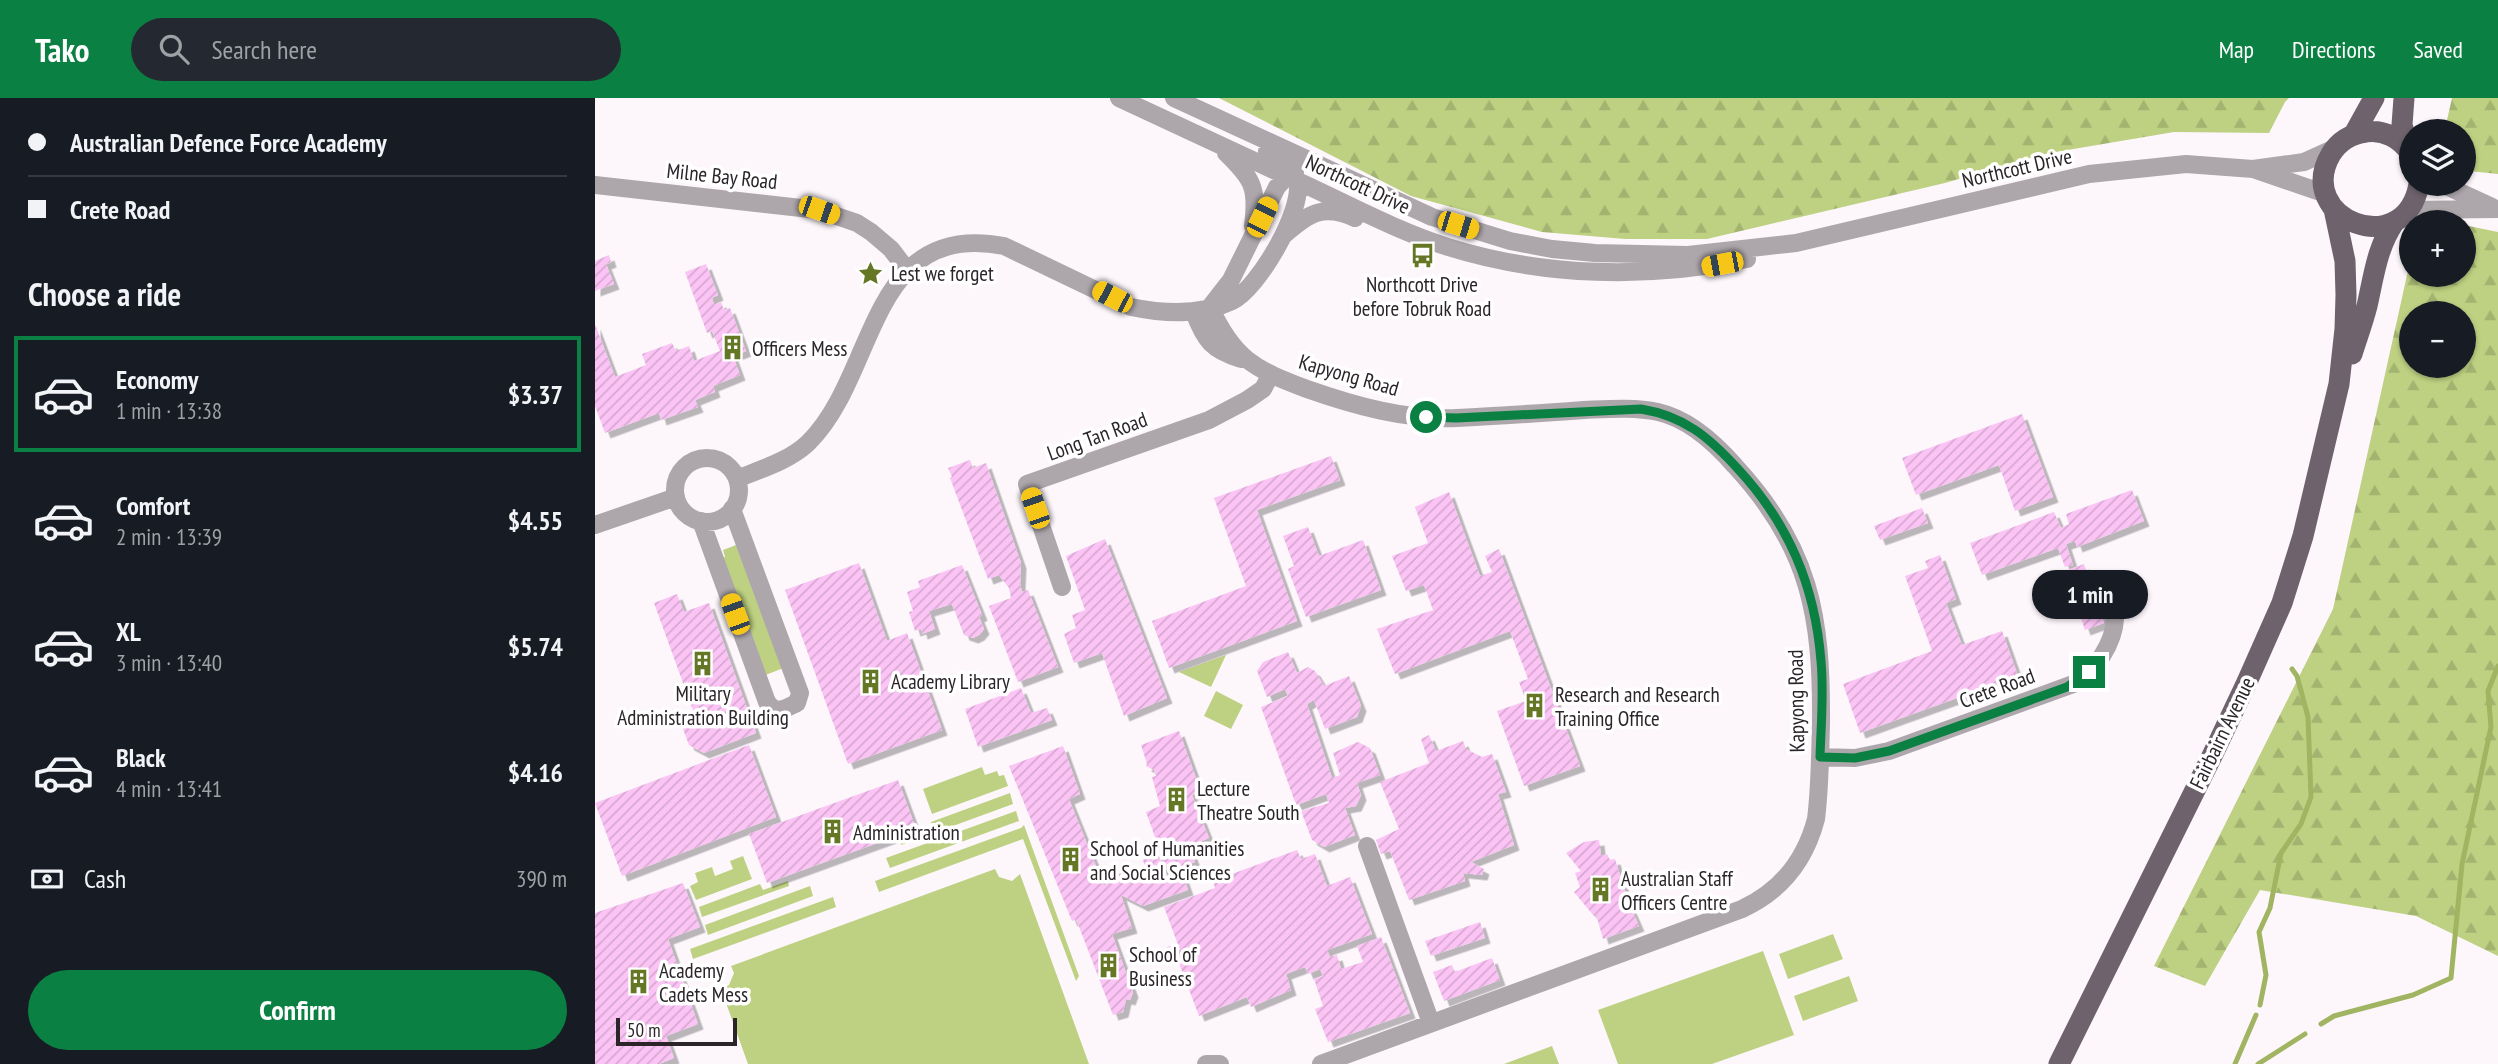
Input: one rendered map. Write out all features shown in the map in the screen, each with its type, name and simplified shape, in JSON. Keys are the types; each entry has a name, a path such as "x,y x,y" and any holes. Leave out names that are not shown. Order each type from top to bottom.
{"main road":[{"path":"2335,148 2354,134 2374,98"},
{"path":"2403,119 2404,98"},
{"path":"2354,134 2370,131 2385,133 2399,140"},
{"name":"Fairbairn Avenue","path":"2059,1064 2224,730 2281,603 2303,536 2339,384 2346,329 2345,261 2323,178 2327,162 2335,148"},
{"path":"2330,202 2344,218 2369,227 2399,217"},
{"name":"Fairbairn Avenue","path":"2339,384 2349,364 2384,237 2399,218"}],"street":[{"name":"Northcott Drive","path":"1119,98 1409,233 1448,247 1508,262 1570,271 1671,271 1760,257 1789,248 1796,243"},
{"name":"Northcott Drive","path":"1174,98 1432,217 1510,241 1552,249 1659,256 1796,243 2089,174 2186,164 2253,169 2304,162 2335,148"},
{"path":"737,479 793,454 822,427 899,277 932,253 952,244 981,242 1004,246 1131,307 1153,312 1202,309 1234,300 1263,270 1283,236 1298,194 1283,161 1259,146 1243,131"},
{"path":"1217,143 1243,168 1254,186 1255,208 1251,240"},
{"path":"1202,309 1228,286 1273,195 1292,177 1310,168 1327,170"},
{"name":"Northcott Drive","path":"2253,169 2330,202"},
{"name":"Milne Bay Road","path":"595,185 819,210 857,223 871,232 891,249 907,270"},
{"path":"2468,196 2497,209"},
{"path":"2476,211 2497,209"},
{"path":"1283,236 1311,215 1321,211 1336,211 1408,242 1453,257 1473,262 1508,262"},
{"name":"Kapyong Road","path":"1202,309 1228,342 1248,361 1271,374 1336,399 1389,413 1456,418 1641,409 1660,412 1682,421 1709,439 1767,502 1799,560 1819,643 1822,685 1818,806 1811,837 1794,869 1766,896 1742,909 1321,1064"},
{"name":"Long Tan Road","path":"1062,587 1027,484 1209,420 1247,400 1263,388 1271,374"},
{"path":"697,459 717,460 729,467 737,479 738,498 732,509 717,520 701,521 687,514 675,497 675,485 680,472 697,459"},
{"path":"595,525 675,497"},
{"path":"701,521 767,702 773,709 788,709 797,703 800,693 732,509"},
{"name":"Crete Road","path":"1820,757 1855,758 1889,751 2081,680 2096,664 2114,625 2114,608 2105,582"},
{"path":"1367,846 1431,1023"},
{"path":"1206,1064 1220,1064"}],"green space":[{"path":"1219,98 2289,98 2269,133 2174,132 2044,154 1945,183 1707,239 1625,239 1542,232 1411,196"},
{"path":"2452,98 2498,98 2498,174 2476,172 2476,119 2447,119"},
{"path":"2476,227 2498,232 2498,956 2416,916 2260,890 2205,986 2154,966 2333,609 2399,311 2399,378 2476,378 2476,301 2401,301 2404,287 2476,287"},
{"path":"736,545 786,667 763,676 720,559 725,557 723,550"},
{"path":"1226,655 1211,687 1179,672"},
{"path":"1216,691 1243,705 1231,729 1204,716"},
{"path":"982,767 985,775 997,771 999,776 1004,775 1008,786 932,814 923,789"},
{"path":"1010,793 1013,804 901,845 900,840 933,828 931,822"},
{"path":"1016,811 1019,821 890,868 886,858"},
{"path":"1024,825 1079,976 1076,981 1023,839 879,892 875,881"},
{"path":"743,856 752,879 696,900 690,886 698,882 695,873 712,867 715,876 733,869 730,861"},
{"path":"995,869 999,877 1012,881 1020,874 1089,1064 748,1064 721,989 729,985 734,973 731,966"},
{"path":"788,881 789,886 702,917 699,907 760,884 763,890"},
{"path":"810,886 813,896 708,935 705,925"},
{"path":"833,897 836,907 693,959 690,949"},
{"path":"1833,934 1843,959 1788,979 1779,954"},
{"path":"1763,951 1794,1035 1712,1064 1618,1064 1598,1010"},
{"path":"1849,976 1858,1001 1803,1021 1794,996"},
{"path":"1552,1046 1559,1064 1504,1064"}],"building":[{"path":"609,255 611,262 606,264 614,284 595,291 595,261"},
{"name":"Officers Mess","path":"706,264 718,295 712,298 714,305 721,302 724,310 730,308 746,351 733,356 740,375 713,386 715,392 695,400 698,407 661,420 659,413 605,433 595,406 595,324 615,377 646,365 642,354 672,343 676,351 689,346 694,361 720,351 712,331 707,333 685,272"},
{"path":"2022,414 2053,497 2015,511 1999,465 1916,495 1902,458"},
{"path":"1331,456 1340,480 1257,510 1297,621 1169,668 1152,621 1246,586 1214,498"},
{"path":"970,460 973,468 986,463 1021,563 1022,592 1028,590 1058,667 1018,682 989,606 1011,598 1009,588 999,575 988,579 950,478 952,477 948,468"},
{"path":"2132,490 2144,521 2077,547 2075,541 2066,544 2073,565 2065,567 2058,548 1982,575 1970,543 2054,512 2061,528 2069,524 2066,514"},
{"path":"1449,492 1480,576 1492,572 1485,556 1499,549 1580,766 1524,786 1497,711 1526,701 1519,682 1528,679 1510,631 1395,674 1377,629 1433,610 1424,585 1406,591 1392,556 1428,543 1415,507"},
{"path":"1922,508 1928,523 1880,540 1874,526"},
{"path":"1308,527 1319,556 1363,540 1381,590 1306,617 1288,569 1294,566 1283,536"},
{"path":"1105,539 1167,698 1124,716 1102,653 1074,663 1064,634 1076,628 1072,615 1085,610 1066,556"},
{"path":"1940,555 1956,599 1946,603 1962,645 2002,631 2018,676 1860,733 1843,684 1932,651 1905,576 1928,568 1925,561"},
{"name":"Academy Library","path":"859,563 887,641 907,633 942,730 848,764 785,590"},
{"path":"2084,564 2104,623 2085,630 2065,571"},
{"path":"962,565 982,615 979,617 984,629 973,638 964,635 952,604 929,611 935,629 922,634 921,629 915,631 907,592 920,587 918,581"},
{"name":"Military Administration Building","path":"677,594 684,612 709,603 756,733 704,753 689,745 680,721 695,716 654,603"},
{"path":"1288,652 1297,673 1308,667 1315,671 1324,686 1349,676 1361,706 1357,717 1325,729 1314,700 1307,704 1332,778 1340,775 1333,753 1358,742 1370,748 1380,775 1357,783 1361,795 1356,806 1345,808 1355,835 1324,847 1312,840 1301,811 1329,803 1326,794 1296,805 1261,707 1288,696 1285,689 1267,697 1257,671 1263,662"},
{"path":"1021,688 1031,713 1047,708 1052,720 978,747 965,709"},
{"name":"Lecture Theatre South","path":"1179,731 1201,792 1192,795 1209,838 1189,846 1195,862 1168,872 1172,862 1165,865 1146,812 1160,806 1152,777 1156,776 1154,770 1146,766 1141,745"},
{"path":"1429,735 1436,751 1463,741 1466,749 1482,757 1492,754 1506,792 1498,794 1514,845 1471,862 1484,869 1482,875 1463,873 1465,881 1409,900 1390,851 1381,854 1376,840 1399,829 1380,782 1429,763 1421,739"},
{"path":"749,745 776,817 622,876 595,803"},
{"path":"1063,746 1080,794 1069,799 1104,886 1111,877 1128,870 1133,884 1148,877 1143,860 1158,854 1168,878 1182,873 1188,890 1143,906 1121,895 1132,928 1112,934 1133,992 1130,1000 1126,999 1123,1012 1113,1015 1076,919 1072,921 1009,766"},
{"name":"Administration","path":"898,780 916,829 767,883 749,834"},
{"name":"Australian Staff Officers Centre","path":"1599,840 1601,856 1607,854 1610,860 1615,859 1639,926 1603,939 1596,914 1594,916 1574,892 1580,887 1575,873 1581,871 1566,853 1584,842"},
{"path":"1297,850 1301,859 1315,854 1327,886 1350,877 1372,934 1327,950 1330,957 1337,955 1341,969 1363,962 1357,946 1381,937 1410,1013 1328,1042 1315,1009 1323,1006 1314,979 1323,976 1320,969 1308,974 1305,967 1286,974 1291,990 1251,1007 1247,997 1199,1016 1177,958 1166,951 1170,946 1180,950 1164,907 1215,888 1213,881"},
{"name":"Academy Cadets Mess","path":"683,883 700,927 668,939 698,1024 666,1036 674,1058 659,1064 595,1064 595,913"},
{"path":"1480,922 1485,938 1431,956 1425,941"},
{"path":"1492,958 1500,980 1444,1001 1433,972 1452,965 1455,972"}],"waterway":[{"path":"2321,1024 2334,1016 2413,995 2451,978 2462,864 2491,727 2488,691 2498,666"},
{"path":"2260,1005 2266,975 2259,932 2270,908 2281,853 2301,824 2311,797 2308,717 2297,676 2292,669"},
{"path":"2235,1064 2256,1015"},
{"path":"2258,1064 2305,1034"}],"place":[{"name":"Northcott Drive before Tobruk Road","path":"1422,255"},
{"name":"Lest we forget","path":"871,273"},
{"name":"Officers Mess","path":"732,348"},
{"name":"Military Administration Building","path":"703,664"},
{"name":"Academy Library","path":"871,681"},
{"name":"Research and Research Training Office","path":"1535,706"},
{"name":"Lecture Theatre South","path":"1177,800"},
{"name":"Administration","path":"833,832"},
{"name":"School of Humanities and Social Sciences","path":"1070,860"},
{"name":"Australian Staff Officers Centre","path":"1601,890"},
{"name":"School of Business","path":"1109,966"},
{"name":"Academy Cadets Mess","path":"639,982"}],"route":[{"path":"1426,417 1456,418 1641,409 1660,412 1682,421 1709,439 1767,502 1799,560 1819,643 1822,685 1820,757 1855,758 1889,751 2067,687 2081,680 2089,672"}]}
